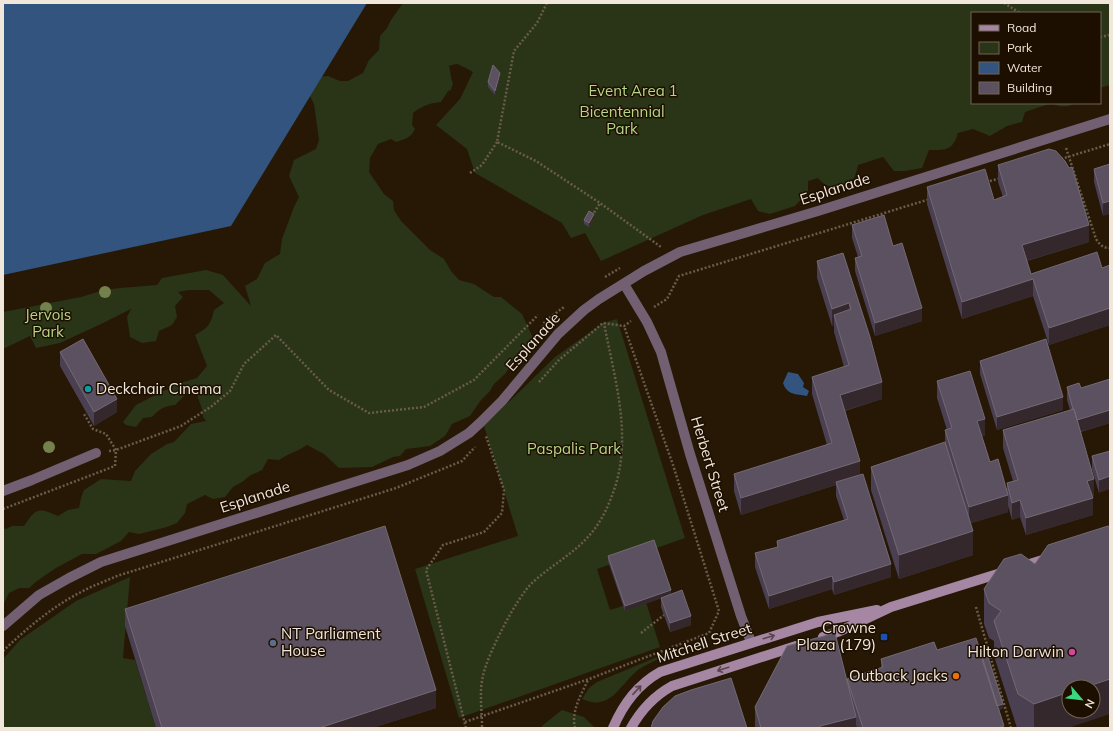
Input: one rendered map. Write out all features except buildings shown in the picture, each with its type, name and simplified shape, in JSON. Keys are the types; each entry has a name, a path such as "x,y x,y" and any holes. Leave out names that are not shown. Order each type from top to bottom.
{"street":[{"name":"Esplanade","path":"3,626 39,596 69,578 101,562 408,465 440,451 469,433 481,422 502,401 568,324 594,303 644,271 680,252 818,211 1110,118"},
{"name":"Herbert Street","path":"624,284 647,322 661,352 692,461 756,659"},
{"path":"3,491 96,453"},
{"name":"Mitchell Street","path":"891,607 840,631 672,686 659,693 649,703 631,728 614,725 621,710 639,687 649,678 671,668 818,622 891,607 1059,555"}],"path":[{"path":"470,173 482,165 497,142 514,51 537,23 547,3"},
{"path":"1004,3 1018,12"},
{"path":"1062,134 1096,239 1099,244 1110,248"},
{"path":"497,142 536,161 600,203 659,246 665,253"},
{"path":"1054,161 1110,144"},
{"path":"979,184 1001,178"},
{"path":"675,271 679,276 934,198"},
{"path":"592,217 600,203"},
{"path":"652,250 659,246"},
{"path":"599,281 624,265"},
{"path":"540,334 545,321 569,304"},
{"path":"96,453 116,450 181,426 212,406 230,391 244,364 276,335 329,390 368,413 424,407 474,380 538,315"},
{"path":"482,727 481,689 483,675 488,658 504,624 530,584 580,544 596,527 606,511 615,489 623,441 620,409 603,323"},
{"path":"464,722 589,679 708,633 719,611 673,464 624,326"},
{"path":"3,510 115,466 116,450 106,434 93,429 84,414"},
{"path":"466,728 426,570 442,545 484,532 502,513 504,490 481,422"},
{"path":"976,607 1011,728"},
{"path":"641,633 664,615"},
{"path":"575,728 573,720 576,706 589,679"}],"green space":[{"path":"403,3 1110,3 1110,85 1101,88 1101,12 971,12 971,104 1049,104 1025,112 1022,122 1007,126 990,136 973,129 958,133 954,143 948,148 929,150 922,168 894,171 883,157 858,165 854,178 841,187 831,187 826,185 818,178 808,181 808,192 795,206 770,214 758,211 751,199 703,215 601,261 585,233 571,238 562,223 475,173 467,149 436,125 460,99 473,72 457,64 449,66 453,83 451,90 448,91 441,102 426,105 413,113 412,125 415,129 410,136 396,142 391,139 378,144 370,158 369,172 384,194 393,201 394,210 401,221 430,250 444,259 451,271 459,280 474,284 494,297 501,297 522,314 533,338 523,353 517,357 505,374 494,384 470,416 452,424 445,436 430,446 406,449 400,456 393,457 372,467 339,468 324,454 307,445 279,460 268,459 262,470 251,475 233,487 225,497 213,499 205,495 187,504 185,513 177,523 139,534 129,532 121,541 96,554 82,554 56,568 29,588 19,588 9,593 3,605 3,528 6,529 12,526 24,526 38,511 46,511 58,516 68,510 79,508 84,490 101,479 131,481 135,471 151,454 167,444 174,442 191,424 206,421 203,417 202,408 197,394 186,394 175,405 162,408 152,417 143,418 136,427 126,425 123,422 136,405 170,389 174,385 197,378 207,366 195,335 206,328 212,319 214,310 224,303 209,290 188,290 178,292 183,297 175,306 177,317 172,325 159,331 156,341 142,343 130,337 127,317 131,309 60,343 36,348 30,336 3,349 3,312 81,297 104,290 157,285 162,278 206,270 223,275 251,306 245,286 257,279 265,263 280,254 282,239 299,197 289,176 294,160 316,149 319,140 314,104 307,90 315,77 328,76 340,81 348,81 363,73 369,60 379,50 380,36 387,28"},
{"path":"1054,104 1073,104 1064,106"},
{"name":"Paspalis Park","path":"617,319 685,538 597,569 610,610 645,599 660,647 459,718 415,569 518,536 484,426 555,357 603,323"},
{"path":"130,577 123,658 135,660 156,728 3,728 3,659 20,640 76,601"},
{"path":"662,655 663,657 638,670 614,695 607,699 600,702 592,702 582,699 589,688 597,682"},
{"path":"562,710 584,717 595,728 541,728"}],"water":[{"path":"3,3 367,3 231,226 3,275"},
{"path":"788,372 798,374 804,383 803,387 809,391 807,396 792,393 787,390 783,383"}],"place":[{"name":"Deckchair Cinema","path":"88,389"},
{"name":"Crowne Plaza (179)","path":"884,637"},
{"name":"NT Parliament House","path":"273,643"},
{"name":"Hilton Darwin","path":"1072,652"},
{"name":"Outback Jacks","path":"956,676"}],"park label":[{"name":"Event Area 1","path":"633,91"},
{"name":"Bicentennial Park","path":"622,120"},
{"name":"Jervois Park","path":"48,324"}]}
